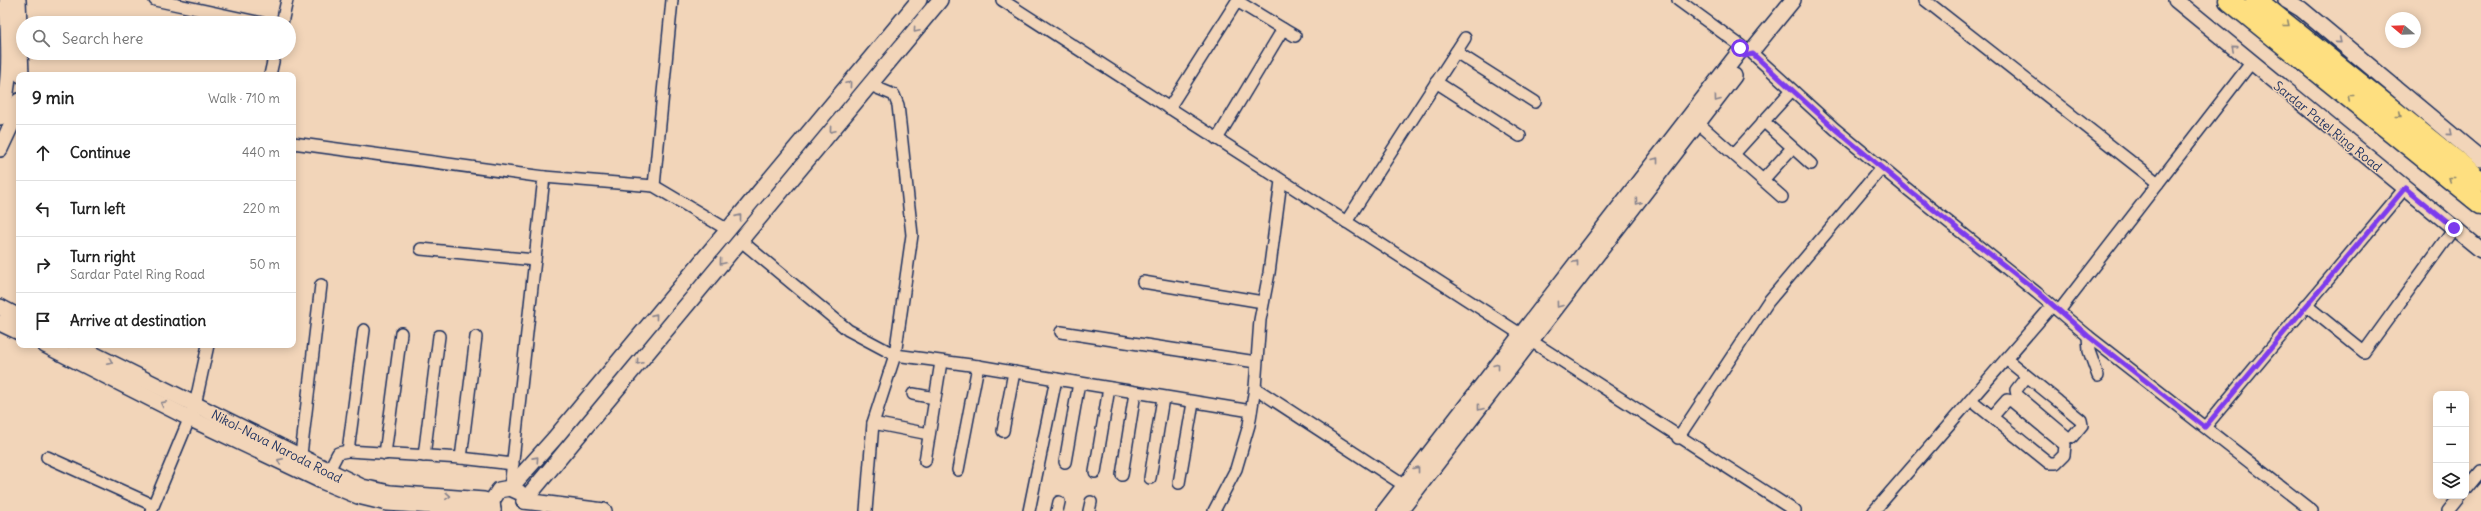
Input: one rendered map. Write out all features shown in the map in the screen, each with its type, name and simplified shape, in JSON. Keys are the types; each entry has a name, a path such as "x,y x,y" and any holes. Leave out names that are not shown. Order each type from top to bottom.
{"highway":[{"path":"2229,0 2481,204"},
{"path":"2256,0 2481,181"}],"street":[{"path":"7,0 12,75"},
{"path":"17,16 18,0"},
{"path":"155,0 229,16"},
{"path":"284,16 287,0"},
{"path":"654,186 672,0"},
{"path":"510,488 554,439 919,0"},
{"path":"523,506 740,240 940,0"},
{"path":"1002,0 1678,438 1795,511"},
{"path":"1169,108 1237,0 1295,36"},
{"path":"1678,0 1747,50 1835,129 2056,308 2088,336 2312,511"},
{"path":"1385,511 1526,339 1698,123 1779,0"},
{"path":"1400,511 1526,339 1747,50 1793,0"},
{"path":"1925,0 2158,183"},
{"name":"Sardar Patel Ring Road","path":"2176,0 2481,250"},
{"path":"2286,0 2301,9 2481,159"},
{"path":"1,109 12,75 16,25"},
{"path":"1217,139 1283,29"},
{"path":"1346,222 1465,38"},
{"path":"1456,52 1535,102"},
{"path":"271,72 273,60"},
{"path":"1874,511 2006,359 2056,308 2158,183 2251,63"},
{"path":"1436,82 1520,136"},
{"path":"866,511 873,423 895,355 912,234 898,105 894,95 870,85"},
{"path":"1734,154 1792,90"},
{"path":"0,149 16,112"},
{"path":"1763,122 1811,164"},
{"path":"1698,123 1782,197"},
{"path":"296,143 544,177 654,186 728,230"},
{"path":"1763,180 1792,148"},
{"path":"1678,438 1768,302 1882,167"},
{"path":"510,488 544,177"},
{"path":"1214,511 1236,469 1249,425 1255,388 1256,362 1263,302 1281,181"},
{"path":"2205,427 2405,188"},
{"path":"2306,305 2364,352 2454,228"},
{"path":"740,240 848,330 895,355 978,366 1193,403 1251,411"},
{"path":"421,249 535,260"},
{"path":"1143,282 1263,302"},
{"path":"321,285 300,464 358,496 387,503 493,507 499,490 510,488 517,491 523,506"},
{"path":"0,308 16,316"},
{"path":"0,322 16,330"},
{"path":"348,451 364,330"},
{"path":"1061,332 1256,362"},
{"path":"385,454 401,333"},
{"path":"424,456 439,336"},
{"path":"2088,336 2089,351 2098,376"},
{"path":"461,458 476,337"},
{"path":"52,348 192,411"},
{"name":"Nikol-Nava Naroda Road","path":"80,348 192,411 300,464 328,472 362,487 390,493 493,507"},
{"path":"47,456 152,508 192,411 207,348"},
{"path":"2006,359 2027,376 2081,420 2082,425 2072,437 2067,437 2016,395 2016,390 2027,376"},
{"path":"924,461 941,362"},
{"path":"958,470 978,366"},
{"path":"1003,431 1014,372"},
{"path":"1029,511 1056,379"},
{"path":"1065,462 1079,383"},
{"path":"1095,472 1109,388"},
{"path":"1255,388 1405,486"},
{"path":"1122,475 1135,392"},
{"path":"913,394 935,398"},
{"path":"1150,478 1163,398"},
{"path":"1971,400 1992,417 2049,463 2056,463 2064,455 2064,446 2012,401 2007,400 1992,417"},
{"path":"1179,483 1193,403"},
{"path":"873,423 929,434"},
{"path":"328,472 338,453 348,451 461,458 513,464"},
{"path":"2469,485 2481,470"},
{"path":"2448,511 2458,499"},
{"path":"523,506 604,511"}],"route":[{"path":"1740,48 1741,53 1744,56 1751,56 1753,54 1835,129 1858,146 1906,188 1992,258 2038,292 2088,336 2205,427 2405,188 2454,228"}]}
